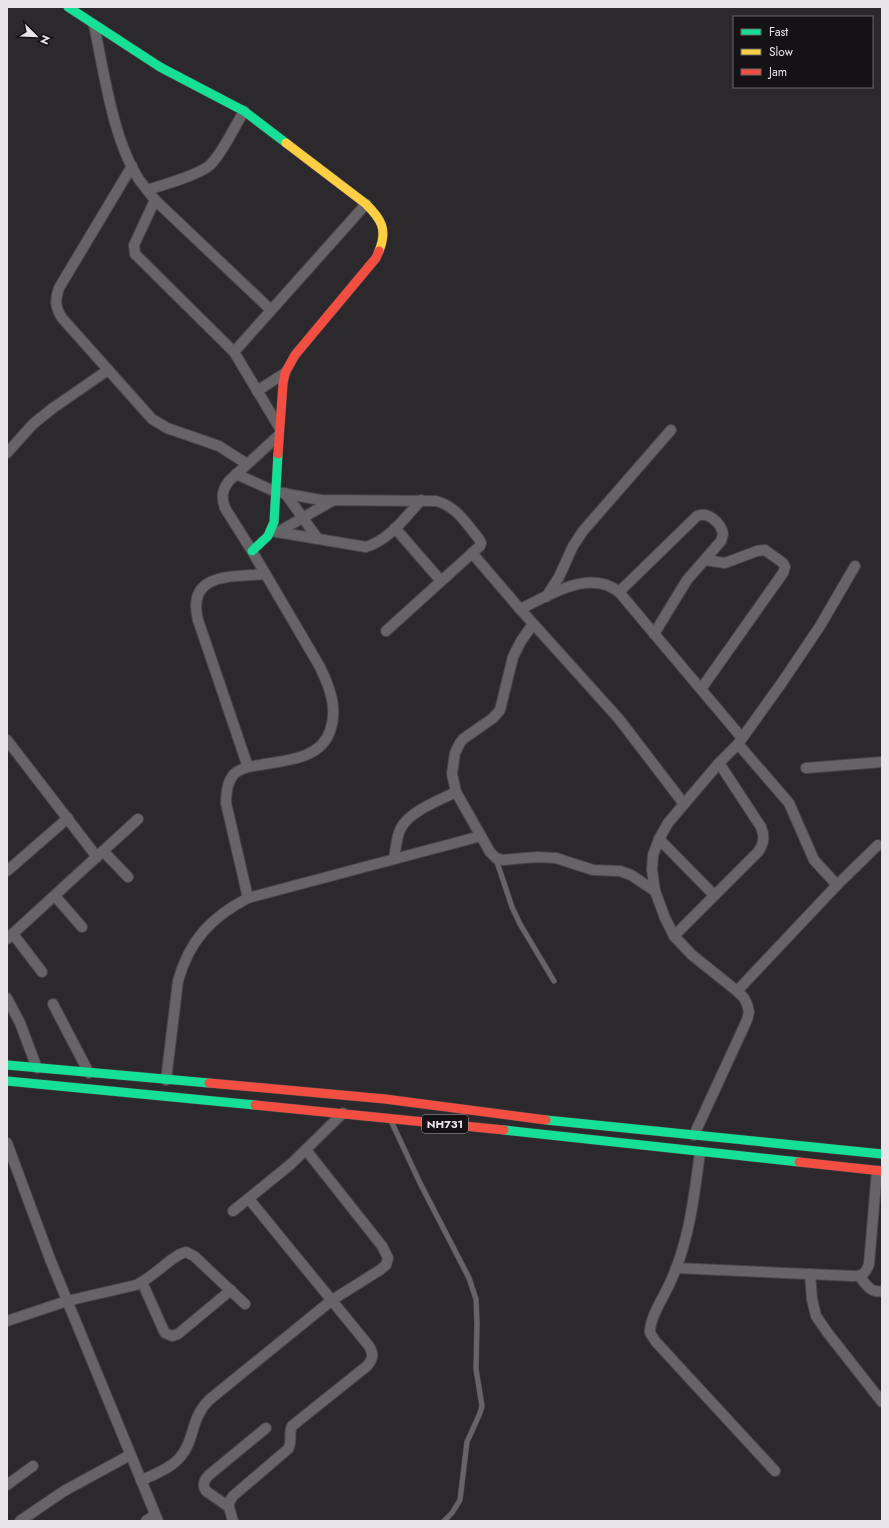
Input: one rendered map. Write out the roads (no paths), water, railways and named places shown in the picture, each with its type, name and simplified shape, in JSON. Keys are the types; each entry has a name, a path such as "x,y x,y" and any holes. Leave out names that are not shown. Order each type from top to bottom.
{"main road":[{"path":"68,7 94,26 160,67 244,111 366,204 380,218 383,225 384,235 382,245 376,258 295,355 285,373 279,431 281,492 275,516 274,532 252,550"},
{"name":"NH731","path":"7,1065 385,1099 572,1123 882,1154"},
{"name":"NH731","path":"7,1081 343,1113 879,1171"}],"street":[{"path":"94,26 118,130 139,180 155,200 270,310"},
{"path":"147,190 200,171 211,165 244,111"},
{"path":"132,166 59,288 56,297 56,304 62,318 144,412 158,424 219,446 247,464"},
{"path":"155,200 134,245 134,252 234,352 279,431 225,487 222,500 225,508 252,550 320,667 328,686 334,712 333,723 328,735 322,744 312,753 299,758 248,767 239,771 230,779 226,793 226,803 248,898"},
{"path":"234,352 366,204"},
{"path":"7,453 20,437 38,420 108,370"},
{"path":"257,391 285,373"},
{"path":"545,597 559,577 573,546 580,535 671,430"},
{"path":"236,474 281,492 311,498 334,500 420,500 439,502 449,505 455,510 480,541 480,546 386,631"},
{"path":"281,492 302,517 318,540"},
{"path":"274,532 334,500"},
{"path":"274,532 366,547 380,541 396,528 420,500"},
{"path":"618,592 693,519 700,514 707,515 720,525 723,534 721,541 687,580 654,634"},
{"path":"396,528 441,581"},
{"path":"701,690 785,568 783,563 765,550 757,551 725,563 704,560"},
{"path":"472,553 533,624 619,719 684,804"},
{"path":"694,1134 747,1020 747,1004 737,991 692,955 674,936 665,918 655,891 652,870 653,855 659,839 668,823 719,763 740,741 784,681 820,626 855,566"},
{"path":"248,767 198,620 195,603 200,590 208,582 232,576 265,574"},
{"path":"520,609 572,586 585,583 606,584 618,592 701,690 789,803 814,860 837,885"},
{"path":"533,624 521,640 513,657 500,710 493,718 463,739 457,747 452,768 456,792 490,852 496,858 503,860 537,856 556,858 593,870 620,871 632,875 655,891"},
{"path":"7,740 68,818 100,854 128,877"},
{"path":"806,768 882,762"},
{"path":"674,936 758,852 764,840 764,834 761,827 719,763"},
{"path":"394,859 398,835 405,822 417,812 456,792"},
{"path":"7,871 68,818"},
{"path":"42,972 10,936 138,820"},
{"path":"166,1080 178,981 183,966 190,950 201,934 226,910 248,898 481,836"},
{"path":"659,839 714,895"},
{"path":"737,991 837,885 878,845"},
{"path":"55,896 82,927"},
{"path":"7,998 20,1023 37,1068"},
{"path":"53,1004 89,1073"},
{"path":"233,1212 291,1164 343,1113"},
{"path":"7,1143 50,1259 157,1518 146,1521"},
{"path":"141,1481 167,1468 181,1457 187,1447 197,1415 209,1400 332,1300 384,1267 388,1261 382,1246 306,1150"},
{"path":"700,1152 688,1232 676,1268 652,1321 650,1328 652,1338 775,1472"},
{"path":"676,1268 859,1276 867,1270 869,1264 879,1171"},
{"path":"232,1521 229,1501 232,1496 288,1449 291,1443 290,1430 292,1426 367,1366 372,1360 373,1351 249,1199"},
{"path":"7,1321 68,1301 136,1285 178,1255 186,1252 194,1256 245,1304"},
{"path":"810,1274 812,1299 816,1316 882,1402"},
{"path":"859,1276 872,1290 877,1292 882,1291"},
{"path":"142,1282 165,1333 172,1336 178,1334 231,1290"},
{"path":"229,1507 206,1491 204,1488 204,1482 209,1475 266,1428"},
{"path":"20,1521 64,1491 130,1455"},
{"path":"7,1485 33,1466"}],"lane":[{"path":"496,858 515,913 554,981"},
{"path":"390,1118 420,1184 469,1278 476,1299 476,1369 482,1406 480,1414 467,1442 460,1500 452,1513 444,1521"}]}
